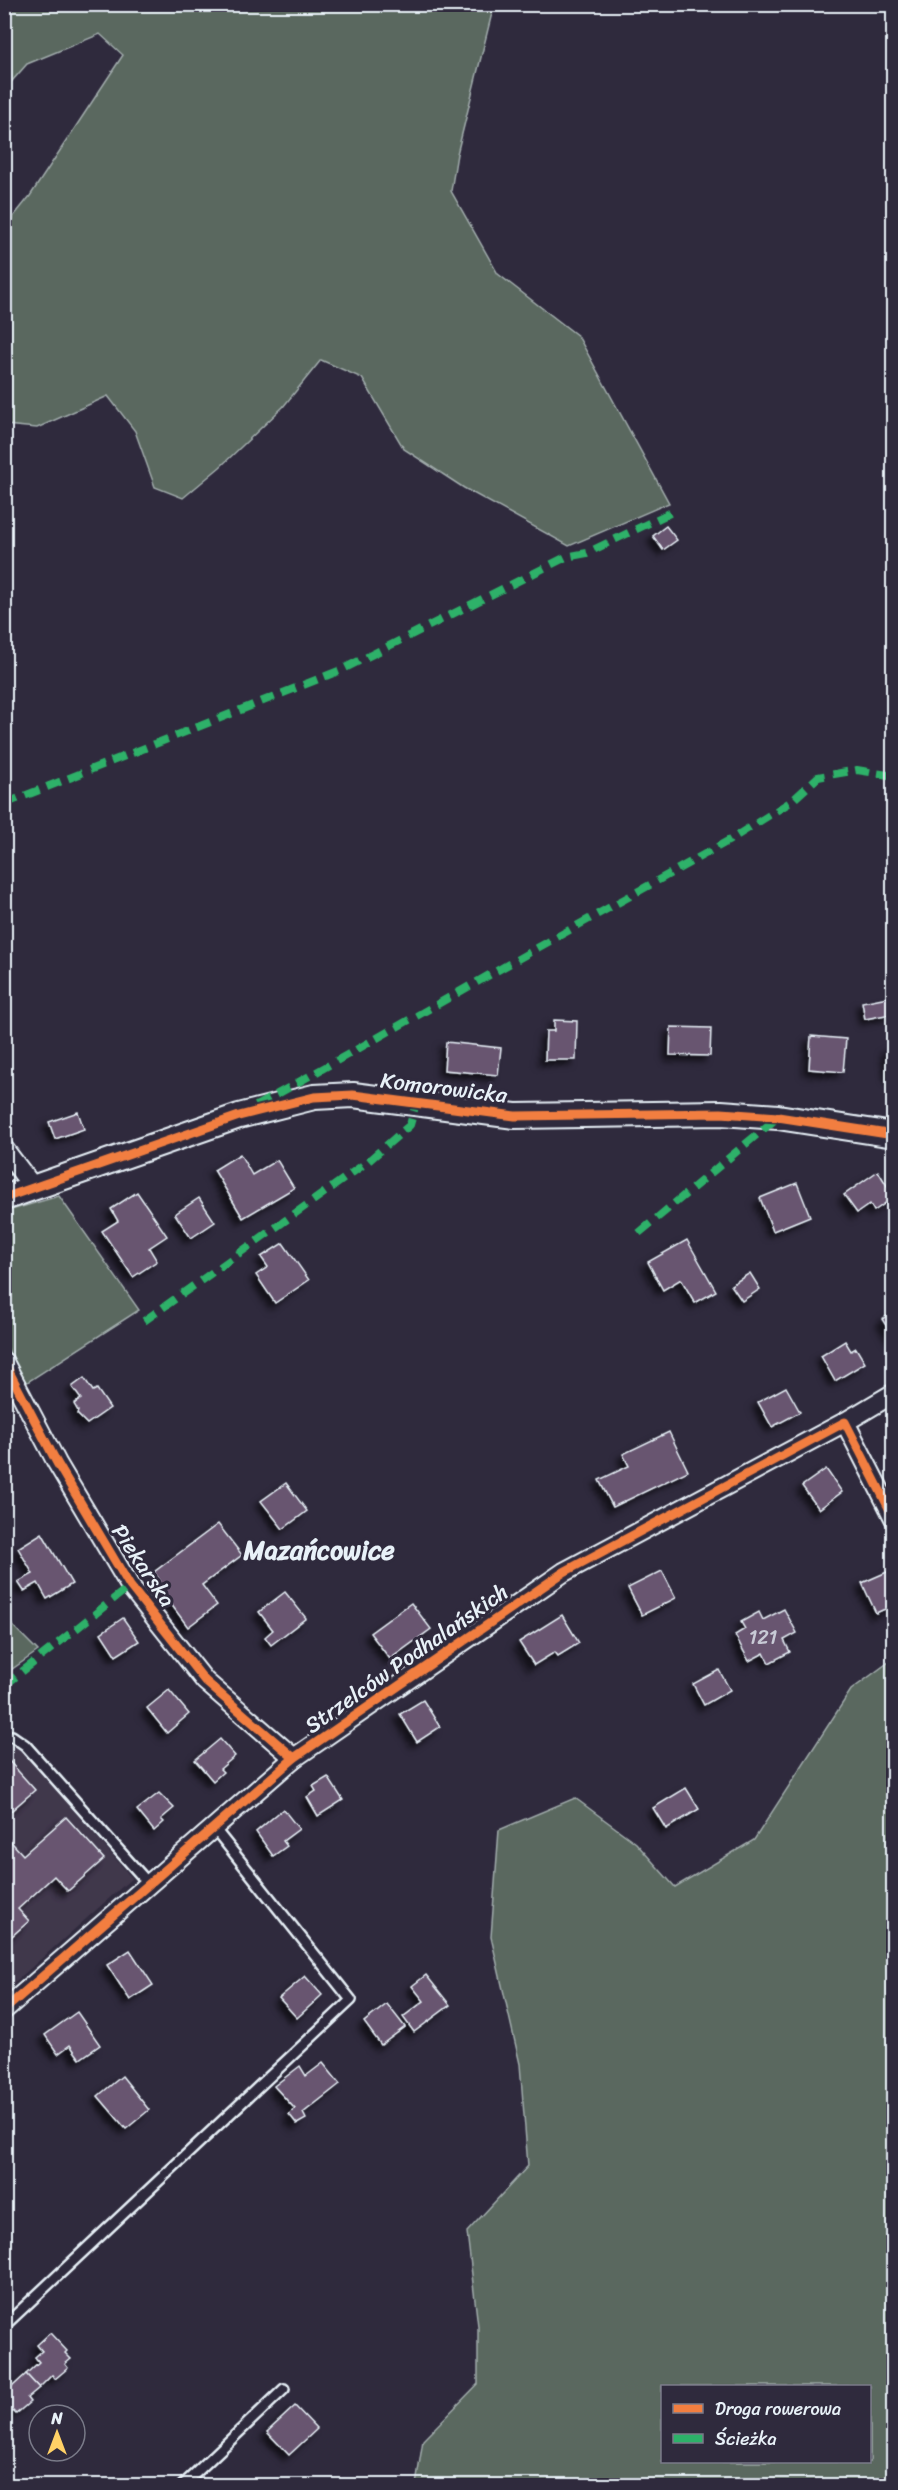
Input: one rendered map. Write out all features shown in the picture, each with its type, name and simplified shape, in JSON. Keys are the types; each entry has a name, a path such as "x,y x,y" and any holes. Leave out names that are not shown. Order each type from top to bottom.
{"street":[{"name":"Komorowicka","path":"4,1198 239,1116 314,1097 353,1095 515,1116 721,1113 778,1117 894,1135"},
{"path":"4,1149 33,1187"},
{"name":"Piekarska","path":"4,1362 57,1463 130,1586 205,1681 294,1758"},
{"name":"Strzelców Podhalańskich","path":"4,2010 294,1758 564,1572 845,1422 894,1393"},
{"path":"845,1422 894,1518"}],"lane":[{"path":"4,1736 12,1736 25,1745 149,1884"},
{"path":"4,2326 351,2000 214,1828"},
{"path":"182,2486 284,2389"}],"shaded area":[{"path":"5,4 494,5 457,154 451,191 498,274 578,336 669,503 569,546 464,488 404,449 362,378 321,360 283,407 220,467 183,498 155,487 135,431 108,396 37,428 5,425 5,227 30,196 123,55 100,34 27,64 5,89"},
{"path":"59,1196 139,1310 23,1385 5,1342 4,1212"},
{"path":"4,1617 38,1651 5,1674 4,1674"},
{"path":"893,1659 893,2485 416,2485 423,2440 478,2384 478,2326 467,2232 528,2166 520,2064 491,1937 499,1830 575,1798 636,1843 675,1887 754,1840 851,1690"},
{"path":"9,1744 21,1749 132,1878 5,1991 4,1745"}],"building":[{"path":"666,526 677,540 663,550 653,536"},
{"path":"888,997 891,1014 865,1019 862,1002"},
{"path":"554,1020 577,1021 576,1060 545,1060 546,1031 554,1031"},
{"path":"671,1027 711,1028 710,1056 670,1055"},
{"path":"811,1036 846,1039 843,1072 809,1069"},
{"path":"446,1042 501,1048 498,1075 444,1070"},
{"path":"894,1047 894,1078 891,1078 887,1048"},
{"path":"78,1112 84,1129 55,1139 49,1122"},
{"path":"240,1154 252,1175 277,1160 294,1188 243,1218 214,1170"},
{"path":"878,1171 894,1197 874,1211 870,1204 857,1213 844,1195"},
{"path":"797,1183 810,1216 773,1231 760,1198"},
{"path":"137,1192 167,1236 149,1248 157,1261 133,1277 102,1231 118,1221 111,1209"},
{"path":"199,1198 215,1222 191,1238 175,1214"},
{"path":"687,1240 716,1291 695,1303 681,1279 663,1290 648,1262"},
{"path":"283,1243 309,1280 275,1303 256,1275 268,1267 261,1257"},
{"path":"750,1273 760,1289 742,1301 731,1285"},
{"path":"894,1312 894,1338 882,1319"},
{"path":"845,1341 851,1351 856,1348 865,1363 835,1381 821,1356"},
{"path":"84,1378 93,1391 97,1389 110,1408 87,1424 77,1414 78,1411 74,1404 81,1399 72,1387"},
{"path":"786,1387 800,1412 772,1427 758,1402"},
{"path":"669,1432 688,1471 613,1507 599,1480 629,1466 623,1454"},
{"path":"826,1469 842,1492 819,1509 802,1486"},
{"path":"286,1483 307,1511 283,1529 261,1501"},
{"path":"218,1524 242,1555 202,1585 217,1605 188,1627 156,1584 160,1581 154,1572"},
{"path":"42,1533 72,1584 47,1599 38,1583 24,1591 18,1582 33,1574 18,1548"},
{"path":"894,1569 894,1605 876,1613 862,1583"},
{"path":"662,1571 676,1598 642,1615 628,1588"},
{"path":"285,1592 306,1618 271,1645 265,1637 273,1630 259,1612"},
{"path":"411,1603 431,1629 390,1659 370,1633"},
{"path":"784,1609 797,1633 784,1640 790,1652 769,1663 764,1653 749,1661 735,1635 745,1629 741,1622 759,1612 763,1620"},
{"path":"562,1615 579,1643 558,1656 555,1652 534,1665 519,1642"},
{"path":"123,1618 139,1641 116,1656 101,1633"},
{"path":"719,1670 730,1690 704,1705 693,1684"},
{"path":"169,1690 189,1714 167,1733 147,1708"},
{"path":"423,1700 440,1727 417,1742 400,1714"},
{"path":"220,1739 235,1756 220,1769 223,1772 213,1781 195,1760"},
{"path":"9,1761 35,1790 4,1817 4,1765"},
{"path":"328,1777 343,1800 318,1816 307,1797 316,1791 313,1786"},
{"path":"686,1788 699,1809 666,1829 653,1808"},
{"path":"159,1793 174,1808 161,1819 164,1822 154,1831 137,1810"},
{"path":"283,1809 299,1829 283,1841 287,1846 273,1856 256,1832"},
{"path":"66,1817 104,1859 68,1891 54,1876 18,1909 29,1921 4,1943 4,1834 23,1855"},
{"path":"130,1950 153,1985 130,2000 107,1965"},
{"path":"426,1975 450,2005 414,2032 403,2017 424,2001 412,1986"},
{"path":"305,1976 322,1995 297,2018 279,1998"},
{"path":"387,2004 405,2027 381,2045 364,2022"},
{"path":"77,2012 100,2045 80,2059 70,2045 58,2054 45,2035"},
{"path":"323,2063 340,2084 303,2113 306,2119 297,2124 289,2114 295,2109 274,2086 300,2066 306,2076"},
{"path":"122,2076 149,2110 126,2129 98,2096"},
{"path":"50,2333 67,2351 65,2353 71,2359 65,2364 68,2368 55,2379 52,2375 39,2388 26,2374 39,2362 35,2357 42,2351 37,2345"},
{"path":"26,2374 39,2388 27,2398 30,2402 16,2414 13,2411 7,2416 4,2414 4,2385 8,2381 13,2386"},
{"path":"295,2406 317,2429 289,2455 267,2432"}],"marked path":[{"path":"4,804 341,670 566,557 587,553 674,511"},
{"path":"256,1106 728,841 792,801 818,777 857,770 894,776"},
{"path":"144,1321 366,1163 410,1125 416,1103"},
{"path":"639,1233 778,1117"},
{"path":"4,1686 130,1586"}],"cycle path":[{"path":"4,1198 239,1116 314,1097 353,1095 515,1116 721,1113 778,1117 894,1135"},
{"path":"4,1362 57,1463 130,1586 205,1681 294,1758"},
{"path":"4,2010 294,1758 564,1572 845,1422 894,1518"}],"district":[{"name":"Mazańcowice","path":"319,1550"}]}
